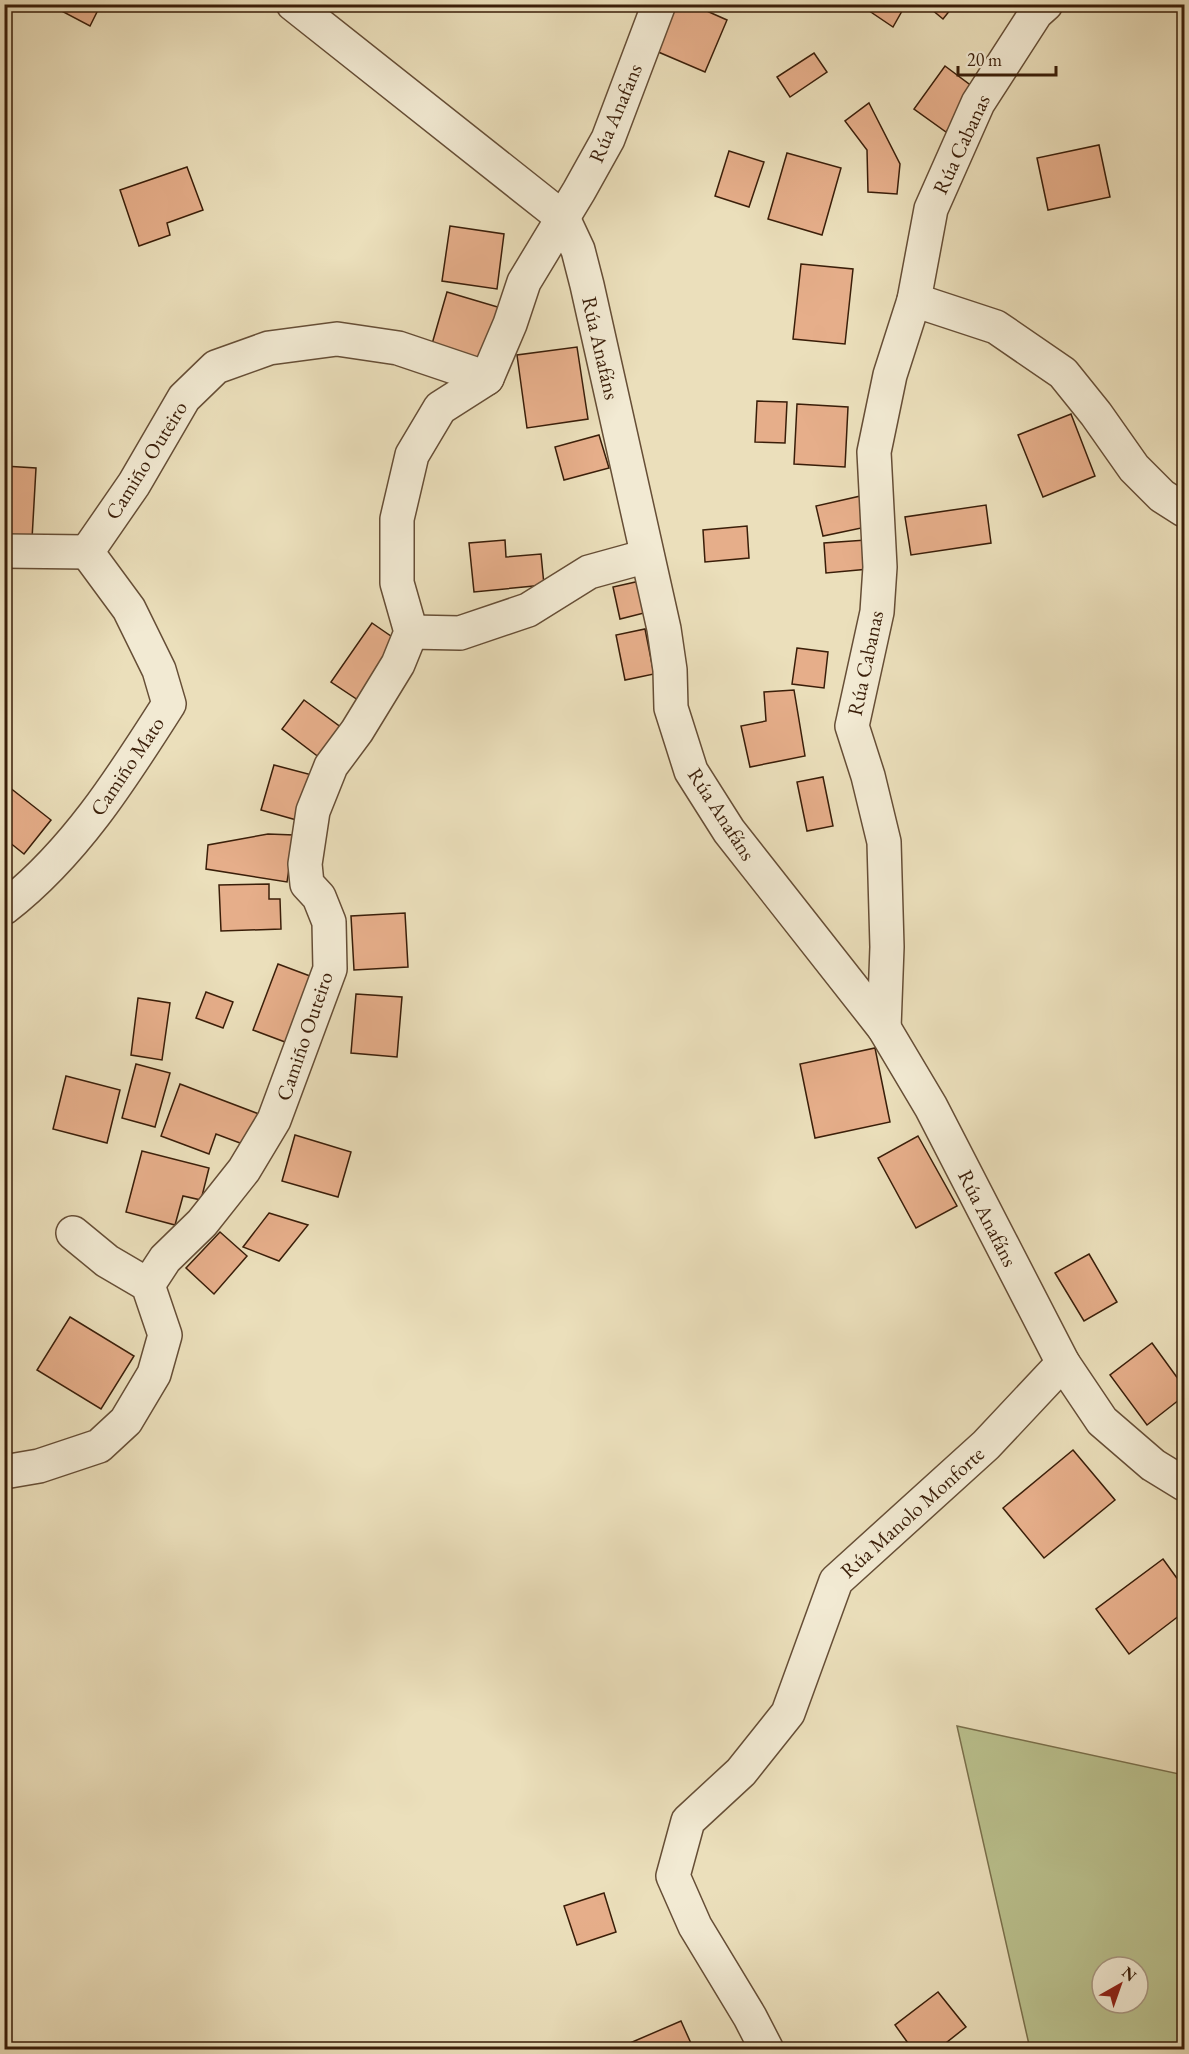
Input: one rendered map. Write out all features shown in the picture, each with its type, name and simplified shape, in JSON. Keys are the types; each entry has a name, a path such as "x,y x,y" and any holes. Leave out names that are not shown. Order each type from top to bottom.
{"street":[{"name":"Rúa Anafáns","path":"293,4 563,218 578,250 664,629 670,670 671,708 691,771 729,831 884,1028 932,1107 1063,1363 1102,1420 1153,1465 1185,1484"},
{"name":"Rúa Anafans","path":"563,218 608,139 659,4"},
{"name":"Rúa Cabanas","path":"884,1028 887,947 884,842 868,776 852,726 877,612 880,567 874,452 890,375 914,300 931,209 978,103 1036,13 1046,4"},
{"path":"563,218 524,282 510,324 487,378 440,408 412,454 397,519 397,583 411,632 460,633 528,610 589,572 648,556"},
{"path":"914,300 996,327 1063,374 1096,414 1134,468 1162,496 1185,510"},
{"name":"Camiño Outeiro","path":"87,552 134,484 184,398 216,367 269,348 337,339 398,348 487,378"},
{"path":"4,551 87,552"},
{"name":"Camiño Mato","path":"4,908 26,892 82,831 126,773 170,704 159,670 129,609 87,552"},
{"name":"Camiño Outeiro","path":"148,1285 165,1259 202,1223 244,1170 274,1120 330,969 329,922 319,897 307,884 305,864 314,811 331,766 357,731 398,664 411,632"},
{"path":"4,1472 39,1466 99,1446 126,1421 154,1374 165,1335 148,1285 106,1261 73,1233"},
{"name":"Rúa Manolo Monforte","path":"767,2049 695,1926 673,1876 688,1821 741,1772 788,1713 836,1581 986,1445 1063,1363"}],"green space":[{"path":"957,1726 1184,1775 1184,2049 1030,2049"}],"building":[{"path":"53,4 101,4 90,26 52,6"},
{"path":"676,4 691,4 727,20 705,72 656,51"},
{"path":"859,4 906,4 893,27"},
{"path":"925,4 955,4 943,19"},
{"path":"814,53 827,72 790,97 777,77"},
{"path":"945,66 977,90 946,132 914,109"},
{"path":"869,103 900,164 897,194 868,192 867,150 845,121"},
{"path":"1099,145 1110,197 1048,210 1037,158"},
{"path":"729,151 764,162 749,207 715,196"},
{"path":"787,153 841,168 822,235 768,219"},
{"path":"187,167 203,210 167,223 170,235 139,246 120,190"},
{"path":"450,226 504,234 497,289 442,281"},
{"path":"801,264 853,269 845,344 793,339"},
{"path":"447,292 501,308 486,360 432,344"},
{"path":"577,347 588,419 527,428 517,355"},
{"path":"757,401 787,402 785,443 755,442"},
{"path":"797,404 848,407 845,467 794,464"},
{"path":"1071,414 1095,476 1043,497 1018,435"},
{"path":"599,435 609,468 564,480 555,447"},
{"path":"4,466 36,468 32,539 4,537"},
{"path":"865,495 871,526 823,536 816,506"},
{"path":"986,505 991,543 911,555 905,517"},
{"path":"747,526 749,558 705,562 703,530"},
{"path":"505,540 506,557 541,554 544,585 474,592 469,543"},
{"path":"866,540 869,569 826,573 824,543"},
{"path":"640,581 648,612 620,619 613,587"},
{"path":"372,623 398,641 358,700 331,682"},
{"path":"645,629 654,674 625,680 616,635"},
{"path":"797,648 828,652 824,688 792,684"},
{"path":"794,690 805,756 750,767 741,726 766,721 764,692"},
{"path":"304,700 342,728 320,758 282,729"},
{"path":"274,765 312,775 300,821 261,810"},
{"path":"823,777 833,826 807,831 797,782"},
{"path":"9,787 51,820 24,854 4,838 4,793"},
{"path":"268,834 294,835 287,882 206,869 208,845"},
{"path":"269,884 269,899 280,899 281,929 221,931 219,885"},
{"path":"405,913 408,967 354,970 351,916"},
{"path":"278,964 318,979 293,1045 253,1030"},
{"path":"206,992 233,1002 223,1028 196,1018"},
{"path":"356,994 402,997 397,1057 351,1053"},
{"path":"138,998 170,1003 162,1060 131,1055"},
{"path":"875,1048 890,1122 815,1138 800,1064"},
{"path":"136,1064 170,1073 155,1127 122,1118"},
{"path":"66,1076 120,1090 107,1143 53,1129"},
{"path":"180,1084 259,1114 248,1146 216,1134 209,1154 161,1136"},
{"path":"295,1135 351,1152 338,1197 282,1181"},
{"path":"918,1136 957,1206 916,1228 878,1158"},
{"path":"142,1151 209,1168 201,1200 183,1196 175,1225 126,1212"},
{"path":"269,1213 308,1225 279,1261 243,1247"},
{"path":"220,1232 247,1256 214,1294 186,1268"},
{"path":"1089,1254 1117,1302 1084,1321 1055,1273"},
{"path":"70,1317 134,1356 101,1409 37,1370"},
{"path":"1152,1343 1184,1387 1184,1396 1147,1425 1110,1375"},
{"path":"1073,1450 1115,1500 1044,1558 1003,1508"},
{"path":"1163,1559 1184,1588 1184,1612 1129,1654 1096,1609"},
{"path":"604,1893 616,1932 577,1945 564,1906"},
{"path":"938,1992 966,2027 937,2050 913,2050 895,2025"},
{"path":"681,2021 694,2050 624,2050 623,2046"}]}
